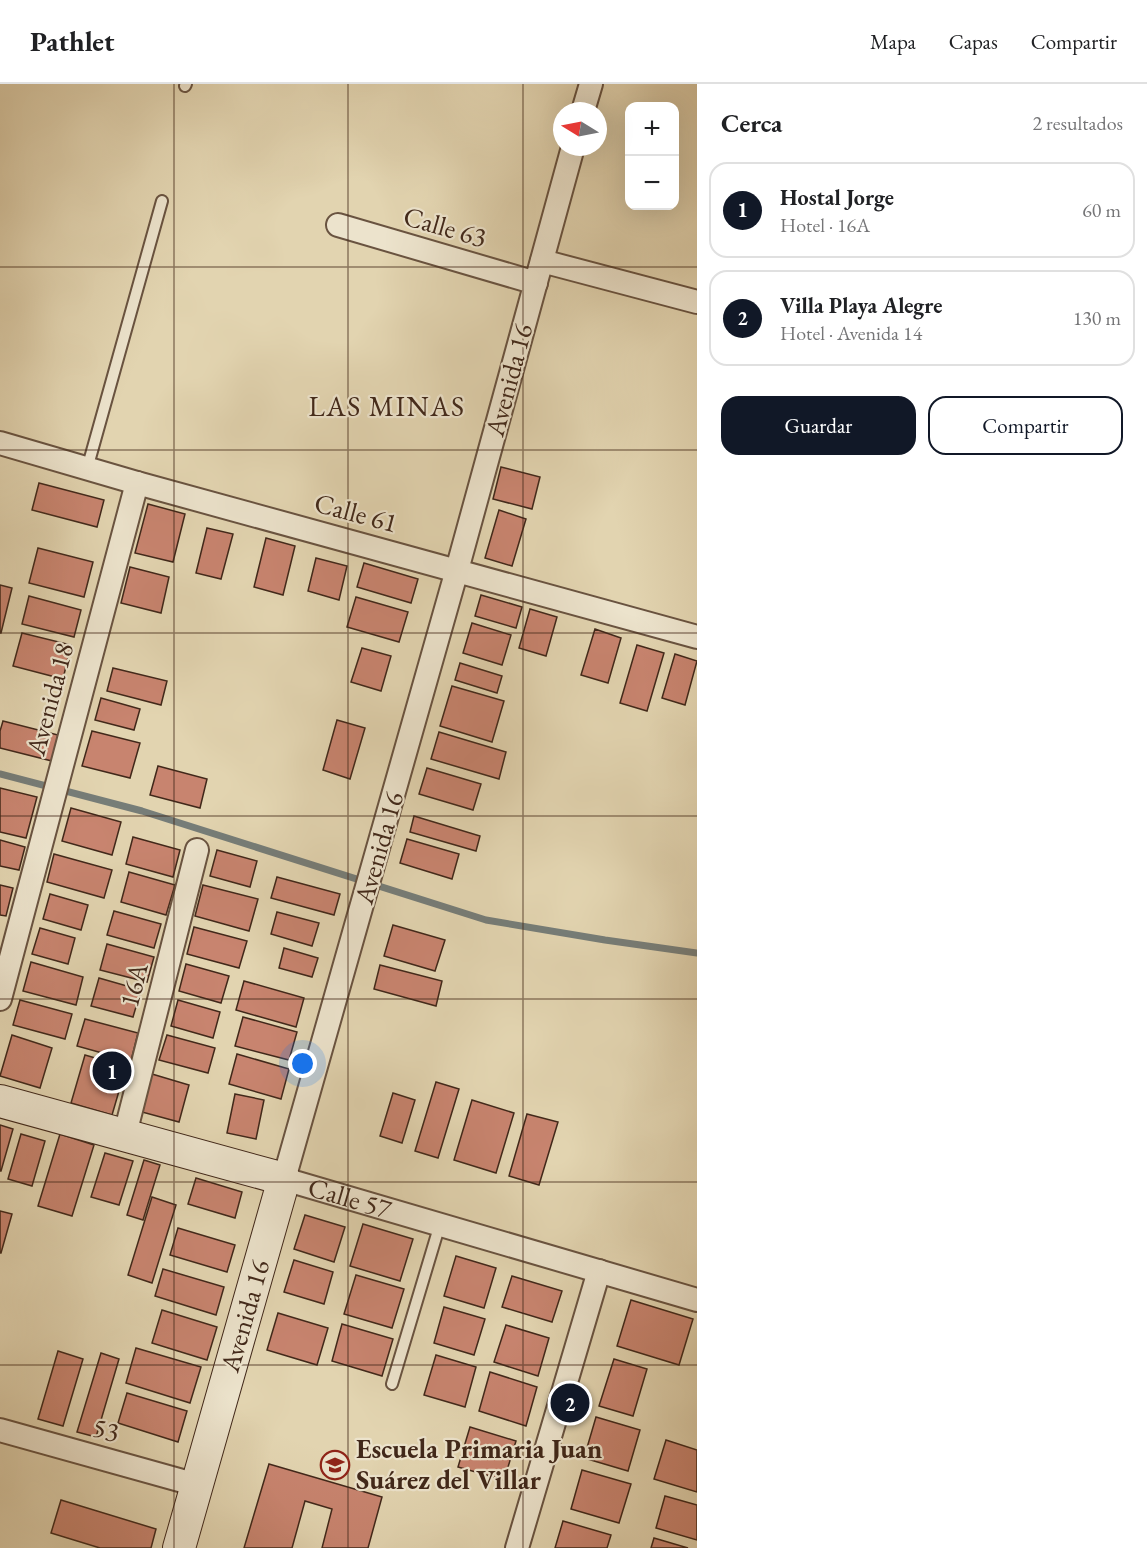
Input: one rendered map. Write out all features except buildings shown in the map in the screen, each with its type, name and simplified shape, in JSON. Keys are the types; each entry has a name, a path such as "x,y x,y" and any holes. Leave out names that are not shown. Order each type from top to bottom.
{"street":[{"path":"586,102 591,84"},
{"name":"Avenida 16","path":"179,1548 366,896 571,156"},
{"name":"Calle 63","path":"338,225 536,284"},
{"path":"542,261 697,302"},
{"name":"Calle 61","path":"0,443 697,637"},
{"name":"Avenida 18","path":"0,999 137,483"},
{"name":"16A","path":"125,1134 197,850"},
{"name":"Calle 57","path":"0,1101 285,1179 697,1300"},
{"path":"517,1548 599,1271"},
{"name":"53","path":"0,1430 197,1485"}],"lane":[{"path":"87,469 162,201"},
{"path":"392,1384 440,1224"}],"waterway":[{"path":"0,774 142,811 486,920 697,953"}],"place":[{"name":"Hostal Jorge","path":"112,1071"},
{"name":"Villa Playa Alegre","path":"570,1403"},
{"name":"Escuela Primaria Juan Suárez del Villar","path":"335,1465"}],"district":[{"name":"LAS MINAS","path":"387,406"}]}
